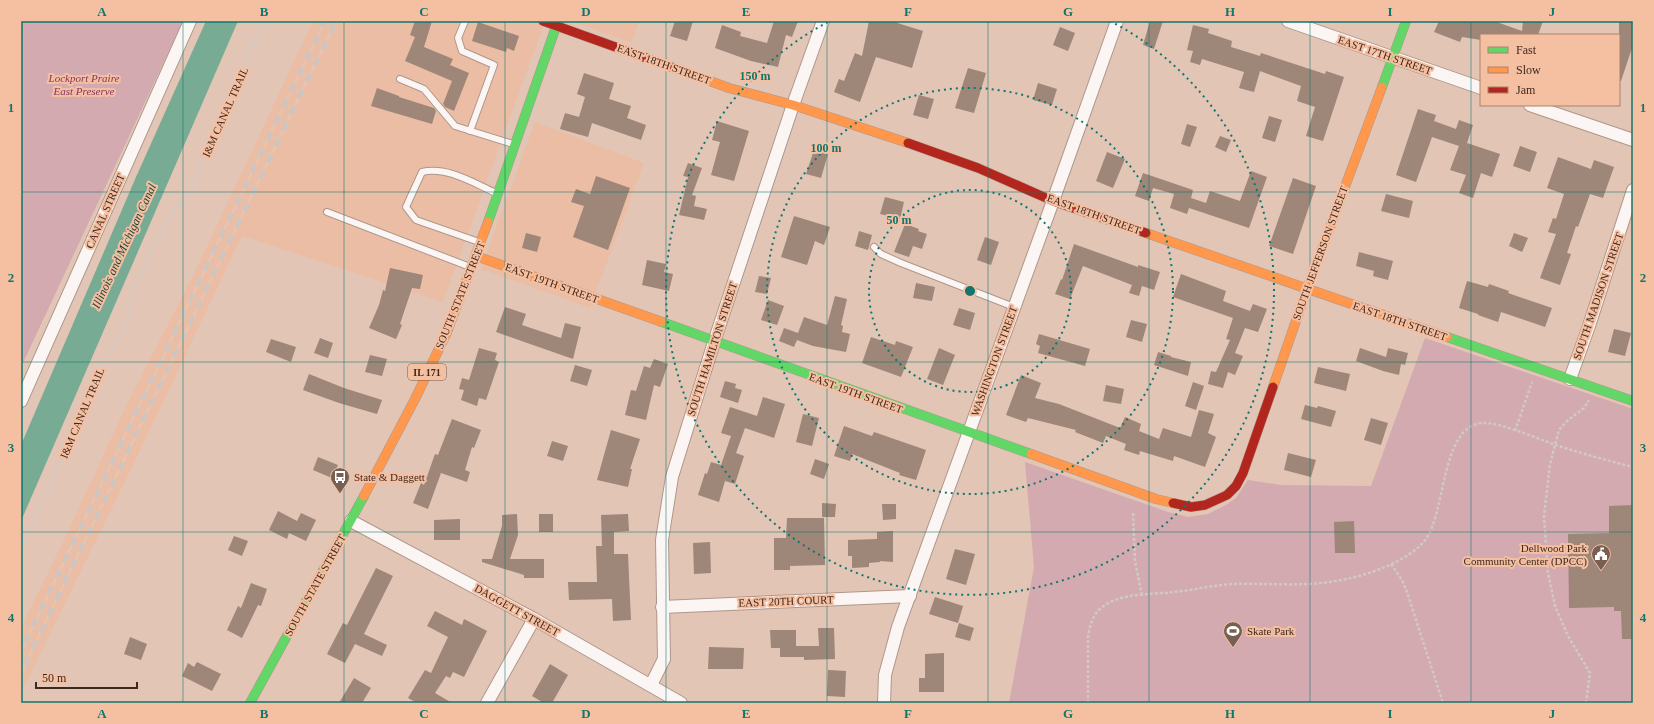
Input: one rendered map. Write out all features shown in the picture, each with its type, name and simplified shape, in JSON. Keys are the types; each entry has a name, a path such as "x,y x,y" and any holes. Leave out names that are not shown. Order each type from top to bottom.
{"street":[{"name":"CANAL STREET","path":"21,401 190,21"},
{"name":"EAST 18TH STREET","path":"543,21 557,23 729,88 793,105 978,168 1053,201 1633,401"},
{"name":"SOUTH HAMILTON STREET","path":"651,685 664,659 662,540 672,477 714,342 793,105 823,21"},
{"name":"WASHINGTON STREET","path":"884,703 885,675 890,655 910,596 1117,21"},
{"name":"EAST 17TH STREET","path":"1288,21 1480,88"},
{"name":"SOUTH JEFFERSON STREET","path":"1236,486 1243,473 1306,288 1406,21"},
{"name":"SOUTH STATE STREET","path":"250,703 351,521 415,399 444,339 481,243 557,23"},
{"path":"1533,106 1633,140"},
{"name":"SOUTH MADISON STREET","path":"1570,379 1589,326 1633,190"},
{"name":"EAST 19TH STREET","path":"476,256 1156,499 1191,507 1205,505 1226,495 1236,486"},
{"name":"DAGGETT STREET","path":"351,521 534,619 682,703"},
{"name":"EAST 20TH COURT","path":"662,607 910,596"},
{"path":"487,703 534,619"}],"lane":[{"path":"465,21 458,38 462,51 494,65 470,131"},
{"path":"400,79 424,89 455,126 515,145"},
{"path":"481,243 416,220 406,207 422,172 432,170 446,172 498,194"},
{"path":"327,212 471,268"},
{"path":"874,247 881,254 901,263 1014,307"}],"path":[{"name":"I&M CANAL TRAIL","path":"21,546 78,426 90,390 104,361 124,331 129,317 134,287 164,225 200,177 205,153 219,132 263,21"},
{"path":"1516,431 1537,368"},
{"path":"1586,703 1590,673 1561,622 1551,591 1545,536 1545,509 1550,464 1554,444 1560,430 1567,421 1584,408 1589,400 1592,387"},
{"path":"1088,703 1088,636 1093,617 1107,604 1123,598 1216,585 1319,584 1343,580 1391,564 1417,548 1425,540 1437,516 1448,462 1454,446 1461,435 1469,427 1475,424 1492,423 1633,468"},
{"path":"1133,513 1135,561 1142,595"},
{"path":"1391,564 1402,580 1407,592 1443,703"}],"shaded area":[{"path":"313,21 545,21 443,302 242,236 131,469 21,693 21,627 66,536 126,406 195,272"},
{"path":"572,21 639,21 631,43"},
{"path":"535,122 644,163 590,308 481,269"}],"green space":[{"name":"Lockport Praire East Preserve","path":"21,21 183,21 21,367"},
{"path":"1425,338 1633,409 1633,703 1009,703 1034,567 1025,462 1168,512 1188,517 1208,514 1226,505 1236,498 1248,480 1281,485 1371,486"}],"water":[{"name":"Illinois and Michigan Canal","path":"206,21 238,21 21,521 21,445 136,177"}],"building":[{"path":"415,21 432,21 424,47 453,59 450,65 469,73 454,111 445,107 443,104 452,81 405,61 415,37 410,35"},
{"path":"675,21 693,21 687,41 670,36"},
{"path":"774,21 798,21 792,37 786,35 778,67 751,61 715,48 722,25 741,32 740,36 767,43"},
{"path":"869,21 891,21 923,31 912,68 876,57 860,102 834,92 839,79 844,81 855,53 862,56"},
{"path":"1150,21 1163,21 1154,49 1143,45"},
{"path":"1439,21 1494,21 1522,31 1523,21 1543,21 1538,34 1480,34 1480,40 1462,37 1460,42 1434,32"},
{"path":"1619,21 1633,21 1633,45 1621,81 1620,34"},
{"path":"478,22 519,36 514,51 507,48 506,52 472,41"},
{"path":"1193,25 1209,29 1208,33 1232,41 1231,47 1260,56 1261,53 1325,74 1326,71 1344,77 1323,141 1306,136 1315,107 1297,101 1301,86 1260,71 1254,92 1239,88 1244,72 1202,59 1200,65 1190,62 1193,51 1187,50"},
{"path":"1060,27 1075,33 1068,51 1053,45"},
{"path":"968,68 986,73 974,113 955,108"},
{"path":"584,73 614,83 609,99 631,106 627,118 646,125 641,140 592,123 588,137 560,129 565,113 579,117 585,97 577,94"},
{"path":"1038,83 1057,89 1052,105 1033,100"},
{"path":"377,88 399,97 434,108 436,111 432,124 371,106"},
{"path":"919,95 934,99 928,119 913,115"},
{"path":"1418,109 1436,115 1434,121 1456,129 1459,120 1473,125 1467,143 1500,154 1492,177 1481,173 1473,198 1459,193 1466,175 1450,170 1459,146 1432,137 1416,182 1396,175"},
{"path":"1269,116 1282,120 1275,142 1262,138"},
{"path":"717,121 749,131 734,181 711,175 720,142 712,140"},
{"path":"1187,124 1197,127 1190,147 1181,144"},
{"path":"1220,136 1231,140 1226,152 1215,147"},
{"path":"1520,146 1537,152 1530,172 1513,166"},
{"path":"814,150 828,154 821,178 806,174"},
{"path":"1107,152 1125,159 1113,188 1096,181"},
{"path":"1558,157 1591,169 1594,160 1614,167 1603,198 1590,194 1578,227 1576,226 1567,253 1571,254 1560,285 1540,278 1556,234 1548,232 1553,218 1556,219 1564,194 1547,188"},
{"path":"688,163 702,168 692,195 696,196 694,206 707,209 704,220 679,215 688,177 683,176"},
{"path":"1251,171 1267,177 1249,228 1189,208 1187,214 1170,208 1174,194 1153,188 1149,201 1135,196 1143,173 1193,190 1191,198 1206,203 1210,191 1240,201"},
{"path":"596,176 630,188 608,250 573,237 584,206 571,202 576,189 590,194"},
{"path":"1293,178 1316,186 1293,254 1269,246"},
{"path":"1386,194 1413,201 1409,218 1381,211"},
{"path":"885,197 904,202 900,219 880,214"},
{"path":"794,216 830,227 824,245 815,241 807,265 781,257"},
{"path":"905,224 919,229 918,231 927,234 922,249 913,246 909,257 894,252"},
{"path":"859,231 872,235 868,250 855,246"},
{"path":"526,233 541,237 537,252 522,248"},
{"path":"1514,233 1528,238 1522,252 1509,246"},
{"path":"985,237 999,242 991,265 977,260"},
{"path":"1074,244 1138,267 1138,265 1160,272 1154,290 1142,286 1139,296 1129,293 1132,285 1083,266 1070,299 1055,294 1061,279 1062,280"},
{"path":"1359,252 1393,261 1388,280 1373,276 1374,271 1356,266"},
{"path":"647,260 666,264 664,272 673,274 669,291 642,285"},
{"path":"390,268 423,275 420,289 412,288 400,324 402,325 396,339 369,328 379,305 383,290 385,291"},
{"path":"1181,274 1226,291 1223,301 1250,311 1253,304 1267,309 1258,332 1245,328 1235,353 1243,356 1235,375 1228,372 1223,388 1208,384 1211,371 1216,372 1230,340 1226,339 1233,318 1173,297"},
{"path":"759,276 771,278 767,294 755,292"},
{"path":"1467,281 1488,287 1489,284 1509,291 1508,293 1552,308 1545,327 1501,312 1498,322 1459,308"},
{"path":"916,283 935,287 932,301 913,298"},
{"path":"835,296 847,299 841,325 843,326 842,332 850,334 846,352 813,346 797,340 794,347 779,341 784,328 798,333 804,317 827,325"},
{"path":"768,300 784,306 777,325 761,320"},
{"path":"505,307 526,314 522,325 561,338 565,323 581,327 573,359 496,332"},
{"path":"959,308 975,313 970,330 953,325"},
{"path":"1131,320 1147,324 1142,342 1126,337"},
{"path":"1614,329 1631,333 1625,356 1608,352"},
{"path":"1039,334 1090,349 1085,366 1038,353 1040,346 1036,344"},
{"path":"871,337 895,345 896,341 913,347 901,377 862,363"},
{"path":"320,338 333,343 328,358 314,353"},
{"path":"271,339 296,347 291,362 266,352"},
{"path":"479,348 497,353 495,360 499,362 486,400 479,398 477,406 461,400 464,390 459,389 462,378 469,380"},
{"path":"939,348 955,355 943,385 927,379"},
{"path":"1360,348 1386,357 1388,348 1408,353 1405,365 1401,364 1399,375 1356,361"},
{"path":"1158,352 1191,362 1188,376 1154,365"},
{"path":"370,355 387,359 382,376 365,372"},
{"path":"654,359 668,364 660,387 654,385 646,420 625,415 631,390 636,391 644,366 650,368"},
{"path":"575,365 592,370 587,386 570,381"},
{"path":"1318,367 1350,374 1346,391 1314,383"},
{"path":"309,374 344,388 382,400 377,414 339,403 303,390"},
{"path":"1021,375 1041,383 1035,398 1059,404 1120,428 1125,417 1141,424 1139,431 1159,439 1163,428 1191,437 1199,410 1214,414 1208,433 1216,437 1205,467 1174,456 1173,461 1140,451 1139,455 1124,450 1126,444 1106,436 1103,443 1075,432 1076,430 1028,418 1026,422 1006,415"},
{"path":"725,381 736,384 735,388 742,390 738,403 720,397"},
{"path":"1193,382 1204,386 1196,410 1185,406"},
{"path":"1106,385 1124,389 1121,404 1103,401"},
{"path":"763,397 785,404 774,438 745,428 736,453 744,456 735,484 725,481 719,502 698,495 705,473 707,474 711,462 721,465 731,436 721,433 730,407 757,416"},
{"path":"1305,405 1317,408 1318,406 1336,411 1331,427 1301,419"},
{"path":"803,414 819,418 812,446 796,442"},
{"path":"1371,418 1388,423 1381,445 1364,440"},
{"path":"452,419 481,430 474,448 472,447 465,470 470,472 467,482 441,473 428,509 413,503 421,483 424,485 435,454 438,455"},
{"path":"844,426 872,436 874,432 926,450 916,480 899,475 900,473 852,454 850,461 834,456"},
{"path":"611,430 640,439 630,469 632,469 628,487 597,480"},
{"path":"552,441 568,446 563,461 547,456"},
{"path":"1288,453 1316,460 1311,477 1284,470"},
{"path":"318,457 338,465 332,478 313,470"},
{"path":"815,459 829,464 824,479 810,474"},
{"path":"822,503 836,504 835,517 822,517"},
{"path":"882,504 896,504 896,519 883,520"},
{"name":"Dellwood Park Community Center (DPCC)","path":"1633,505 1633,639 1622,639 1621,611 1614,611 1614,607 1569,608 1568,534 1609,533 1609,506"},
{"path":"278,511 297,521 301,513 316,520 306,541 289,533 287,539 269,530"},
{"path":"517,514 518,535 510,559 544,559 544,578 524,578 524,575 482,562 482,559 492,559 502,526 502,515"},
{"path":"539,514 553,514 553,532 539,532"},
{"path":"628,514 629,531 614,532 614,554 628,554 631,620 613,621 612,599 569,600 568,582 597,582 596,546 602,546 601,515"},
{"path":"787,518 824,518 825,565 790,566 790,570 774,570 774,538 786,538"},
{"path":"460,519 460,540 434,540 434,520"},
{"path":"1354,521 1355,553 1335,553 1334,522"},
{"path":"893,531 893,562 880,561 869,563 869,567 852,568 852,556 848,556 848,540 877,539 877,532"},
{"path":"234,536 248,541 242,556 228,550"},
{"path":"710,542 711,573 694,574 693,543"},
{"path":"955,549 975,554 966,585 946,579"},
{"path":"376,568 393,576 364,634 387,645 382,656 355,644 345,663 327,654 343,623 347,625"},
{"path":"251,583 267,589 261,606 258,605 242,638 227,630 238,606 241,608"},
{"path":"935,597 963,606 958,623 929,614"},
{"path":"435,611 462,625 464,619 487,631 464,677 453,672 450,678 446,676 435,693 452,703 417,703 408,698 425,670 431,673 448,637 427,626"},
{"path":"959,623 974,628 970,641 955,637"},
{"path":"818,628 834,628 835,659 804,660 804,657 780,657 780,648 771,648 770,630 796,630 796,646 819,646"},
{"path":"130,637 147,644 141,660 124,654"},
{"path":"709,647 744,648 743,669 708,669"},
{"path":"944,653 944,692 919,692 919,678 925,678 925,654"},
{"path":"197,662 221,674 212,691 182,676 188,663 194,667"},
{"path":"550,664 568,675 552,703 544,703 532,696"},
{"path":"828,670 846,671 845,697 827,696"},
{"path":"354,678 371,688 362,703 339,703"}],"railway":[{"path":"21,651 325,21"},
{"path":"21,673 336,21"}],"traffic: fast":[{"path":"488,222 558,21"},
{"path":"1382,87 1406,21"},
{"path":"662,322 1031,454"},
{"path":"1447,337 1633,401"},
{"path":"250,703 364,496"}],"traffic: slow":[{"path":"699,77 729,88 793,105 908,143"},
{"path":"1273,387 1307,289 1382,87"},
{"path":"364,496 415,399 447,332 488,222"},
{"path":"1146,233 1447,337"},
{"path":"476,256 662,322"},
{"path":"1031,454 1156,499 1173,503"}],"traffic: jam":[{"path":"543,21 699,77"},
{"path":"908,143 978,168 1053,201 1146,233"},
{"path":"1173,503 1191,507 1205,505 1227,495 1236,486 1243,473 1273,387"}],"place":[{"name":"State & Daggett","path":"340,494"},
{"name":"Dellwood Park Community Center (DPCC)","path":"1601,571"},
{"name":"Skate Park","path":"1233,648"}]}
